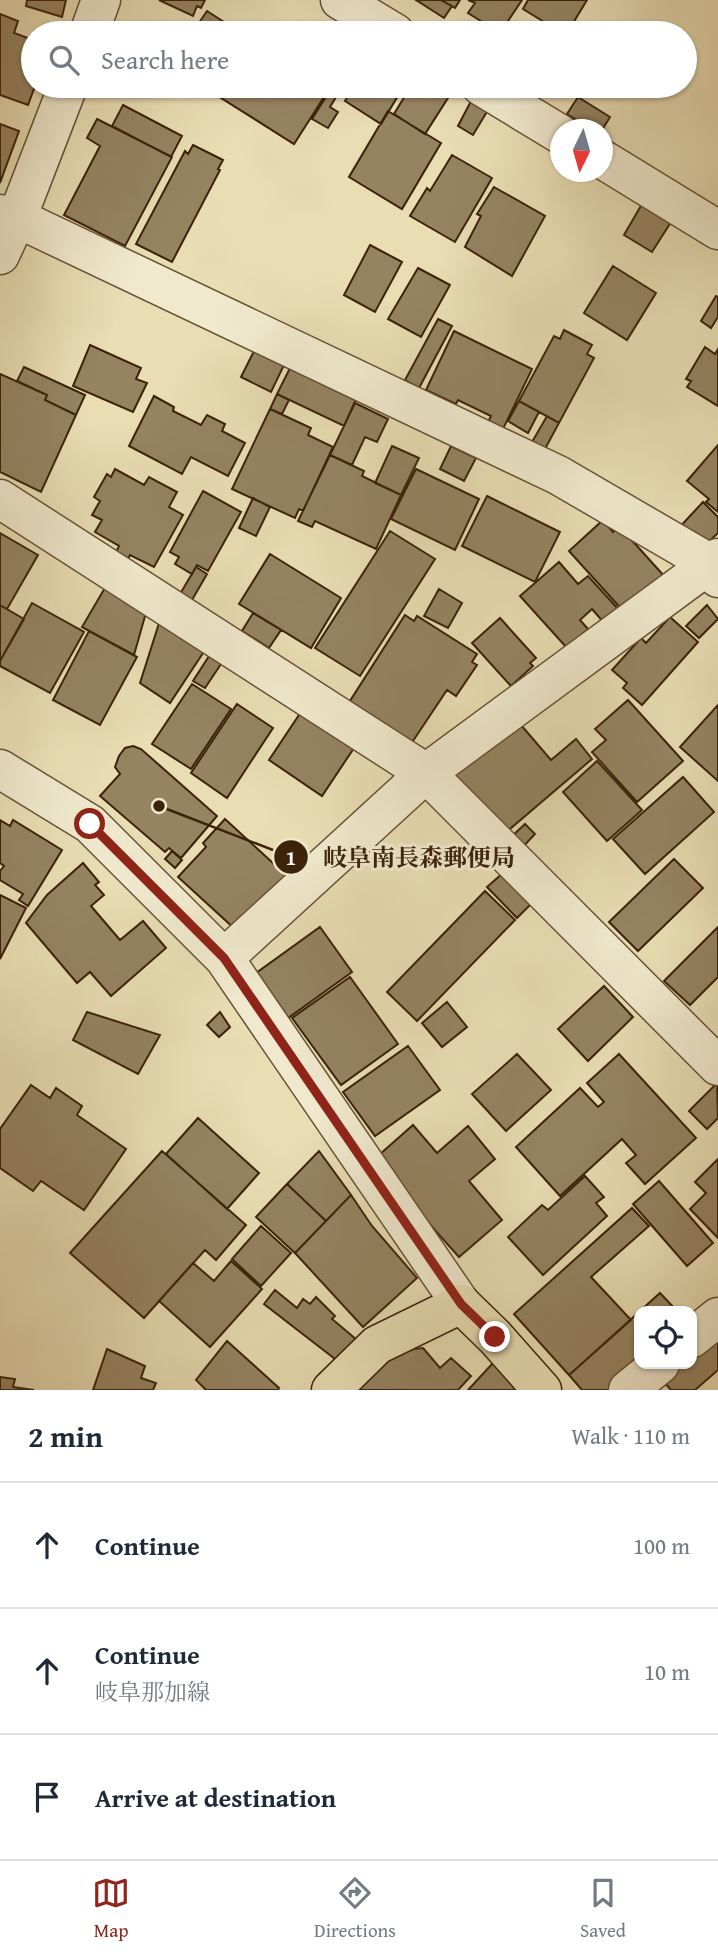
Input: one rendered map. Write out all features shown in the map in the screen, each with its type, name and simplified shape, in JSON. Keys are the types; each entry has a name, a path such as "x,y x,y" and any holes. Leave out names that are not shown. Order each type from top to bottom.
{"main road":[{"path":"331,1390 377,1345 461,1304 495,1337 542,1390"}],"street":[{"path":"93,21 101,0"},
{"path":"340,0 375,21"},
{"path":"0,255 9,216 63,98"},
{"path":"501,98 550,127"},
{"path":"613,165 718,230"},
{"path":"9,216 558,475 716,567 426,773 224,958"},
{"path":"0,499 426,773 718,1066"},
{"path":"0,769 90,824 224,958 461,1304"},
{"path":"697,1334 718,1317"},
{"path":"628,1390 654,1369"}],"building":[{"path":"27,0 66,0 62,17 26,6"},
{"path":"159,0 205,0 201,8 197,6 193,16"},
{"path":"416,0 441,0 452,6 444,18"},
{"path":"441,0 460,0 455,8"},
{"path":"468,0 522,0 508,21 481,21 468,13 475,3"},
{"path":"528,0 587,0 574,21 542,21 523,9"},
{"path":"207,11 222,21 200,21"},
{"path":"0,14 18,21 14,33 21,36 21,98 31,98 28,105 0,95"},
{"path":"221,98 323,98 294,144"},
{"path":"325,98 335,98 330,107 338,112 328,128 312,119"},
{"path":"347,98 397,98 381,124 345,101"},
{"path":"404,98 448,98 425,134 394,114"},
{"path":"577,98 610,117 609,119 575,119 567,114"},
{"path":"471,101 488,110 473,135 458,126"},
{"path":"123,105 182,136 171,157 112,126"},
{"path":"388,111 441,143 402,209 349,177"},
{"path":"97,119 172,157 125,246 64,215 100,146 87,138"},
{"path":"0,124 19,131 0,183"},
{"path":"193,145 223,160 172,262 136,244 185,151 188,154"},
{"path":"452,155 492,178 455,242 410,216 427,188 430,191"},
{"path":"494,187 545,216 512,276 465,247 481,216 477,214"},
{"path":"642,204 671,222 652,252 624,235"},
{"path":"370,245 402,262 375,312 344,295"},
{"path":"613,266 656,293 627,340 584,313"},
{"path":"418,268 450,285 421,337 388,319"},
{"path":"716,296 718,317 711,328 701,321"},
{"path":"438,319 452,326 419,388 405,380"},
{"path":"564,330 592,345 587,354 594,358 559,423 519,401 554,336 560,339"},
{"path":"454,331 532,369 503,429 488,422 491,416 458,400 456,404 426,390"},
{"path":"90,345 141,368 136,379 147,383 133,412 73,386"},
{"path":"705,347 715,354 718,349 718,406 687,387 691,381 686,379"},
{"path":"254,351 284,365 271,392 241,377"},
{"path":"291,366 357,397 344,426 277,394"},
{"path":"24,367 85,395 76,415 45,400 47,395 17,381"},
{"path":"0,374 47,395 45,400 76,415 41,492 0,472"},
{"path":"277,394 289,400 282,414 270,409"},
{"path":"154,396 174,407 173,411 201,425 207,415 225,424 222,431 245,443 228,476 191,457 182,474 129,446"},
{"path":"519,401 539,412 528,433 508,421"},
{"path":"355,403 388,419 377,442 365,437 352,465 330,455"},
{"path":"270,409 311,428 308,435 333,447 303,511 299,509 295,518 232,489"},
{"path":"547,416 559,423 545,449 532,442"},
{"path":"718,445 718,512 706,502 709,499 687,481"},
{"path":"392,446 419,458 401,495 375,483"},
{"path":"451,446 476,458 464,481 440,469"},
{"path":"330,455 364,471 362,476 401,495 376,549 315,521 312,527 298,521"},
{"path":"115,469 144,485 149,477 177,492 169,507 183,515 154,567 130,555 128,559 116,552 119,546 95,532 102,520 92,515 100,501 94,497 107,474 111,477"},
{"path":"416,469 479,499 455,550 391,519"},
{"path":"203,491 241,512 208,571 197,565 192,574 175,564 179,557 170,552"},
{"path":"487,496 560,532 535,582 462,546"},
{"path":"253,498 270,507 256,536 239,528"},
{"path":"703,502 718,517 718,533 701,549 675,532"},
{"path":"603,520 613,532 619,526 665,577 625,613 569,551"},
{"path":"390,531 435,559 360,676 315,648"},
{"path":"0,533 38,555 7,609 0,605"},
{"path":"270,554 341,598 311,648 239,604"},
{"path":"559,562 578,584 588,576 620,611 605,624 592,609 580,620 588,629 567,648 520,596"},
{"path":"196,567 207,574 192,600 180,594"},
{"path":"106,586 147,609 134,655 82,627"},
{"path":"439,589 462,603 448,628 424,616"},
{"path":"32,603 84,632 50,693 0,666 0,661"},
{"path":"0,605 24,619 0,661"},
{"path":"707,605 718,619 699,638 686,626"},
{"path":"253,613 281,630 269,648 242,631"},
{"path":"405,615 414,621 417,616 477,654 472,662 477,665 456,696 447,690 411,744 348,704"},
{"path":"670,617 698,642 642,705 623,688 627,683 612,670 641,638 646,643"},
{"path":"500,618 536,658 530,663 533,666 511,686 472,643"},
{"path":"160,620 205,650 170,703 140,683"},
{"path":"89,631 137,657 100,725 53,700"},
{"path":"213,650 225,658 205,688 193,681"},
{"path":"192,684 231,709 191,769 152,744"},
{"path":"628,700 683,761 637,802 592,752 606,740 595,729"},
{"path":"237,704 273,728 227,798 191,773"},
{"path":"718,705 718,781 680,747"},
{"path":"303,709 356,745 322,796 269,760"},
{"path":"515,718 551,760 576,739 592,759 504,834 447,776"},
{"path":"133,746 141,749 217,816 181,858 169,848 165,852 100,796 120,774 115,767 119,756 125,748"},
{"path":"597,761 642,810 607,841 563,792"},
{"path":"683,777 714,812 645,874 613,839"},
{"path":"225,819 287,876 236,930 178,877 206,847 203,843"},
{"path":"0,820 10,826 13,820 62,850 28,906 19,900 23,894 0,880 0,871 4,866 0,863"},
{"path":"525,824 535,834 520,850 509,839"},
{"path":"172,851 182,860 175,868 165,859"},
{"path":"674,859 703,888 638,951 609,922"},
{"path":"83,863 99,882 95,885 104,895 91,906 120,940 143,921 166,948 111,996 90,972 77,983 26,923 47,895"},
{"path":"503,873 532,903 517,918 487,887"},
{"path":"485,891 515,920 417,1021 387,992"},
{"path":"0,895 26,908 0,959"},
{"path":"320,927 352,972 284,1021 252,976"},
{"path":"718,927 718,977 690,1005 664,981"},
{"path":"350,977 398,1044 341,1085 292,1018"},
{"path":"604,986 633,1017 588,1061 558,1029"},
{"path":"447,1002 467,1027 442,1047 422,1023"},
{"path":"87,1012 160,1035 138,1074 73,1040"},
{"path":"220,1012 230,1027 219,1037 207,1025"},
{"path":"408,1046 440,1090 375,1136 343,1092"},
{"path":"517,1054 551,1090 506,1131 472,1094"},
{"path":"619,1054 696,1138 645,1184 626,1163 636,1155 622,1139 560,1196 516,1147 580,1088 598,1107 604,1102 587,1083"},
{"path":"717,1083 718,1118 707,1129 689,1111"},
{"path":"31,1085 50,1098 56,1088 82,1106 77,1115 126,1149 84,1210 41,1181 33,1191 0,1168 0,1129"},
{"path":"198,1118 259,1173 227,1209 166,1154"},
{"path":"413,1125 437,1153 468,1126 495,1159 469,1181 502,1220 459,1257 407,1199 378,1156"},
{"path":"162,1151 246,1225 216,1260 205,1250 144,1318 70,1253"},
{"path":"319,1151 351,1195 326,1221 287,1184"},
{"path":"718,1159 718,1238 690,1209 706,1193 695,1182"},
{"path":"585,1176 604,1197 596,1203 607,1216 543,1275 508,1237 542,1205 548,1210"},
{"path":"659,1181 713,1243 687,1266 633,1204"},
{"path":"287,1184 326,1221 295,1253 256,1217"},
{"path":"351,1195 372,1226 417,1278 363,1327 295,1253"},
{"path":"632,1208 649,1226 591,1277 631,1320 569,1375 514,1314"},
{"path":"261,1226 291,1253 261,1286 232,1259"},
{"path":"231,1261 262,1289 210,1347 159,1301 193,1263 214,1281"},
{"path":"275,1290 297,1308 303,1299 310,1304 316,1297 335,1316 332,1319 357,1340 335,1359 264,1304"},
{"path":"660,1293 672,1306 646,1306"},
{"path":"634,1316 634,1369 636,1369 625,1390 582,1390 569,1375"},
{"path":"718,1333 718,1370 695,1390 671,1390 663,1381 677,1369 697,1369 697,1352"},
{"path":"227,1341 279,1388 278,1390 206,1390 196,1380"},
{"path":"423,1348 440,1368 451,1358 471,1376 458,1390 357,1390 397,1353"},
{"path":"107,1349 145,1366 141,1378 156,1383 153,1390 93,1390"},
{"path":"493,1363 523,1390 468,1390"},
{"path":"0,1377 15,1379 13,1387 34,1390 0,1390"}],"place":[{"name":"岐阜南長森郵便局","path":"159,806"}],"route":[{"path":"90,824 224,958 461,1304 495,1337"}]}
